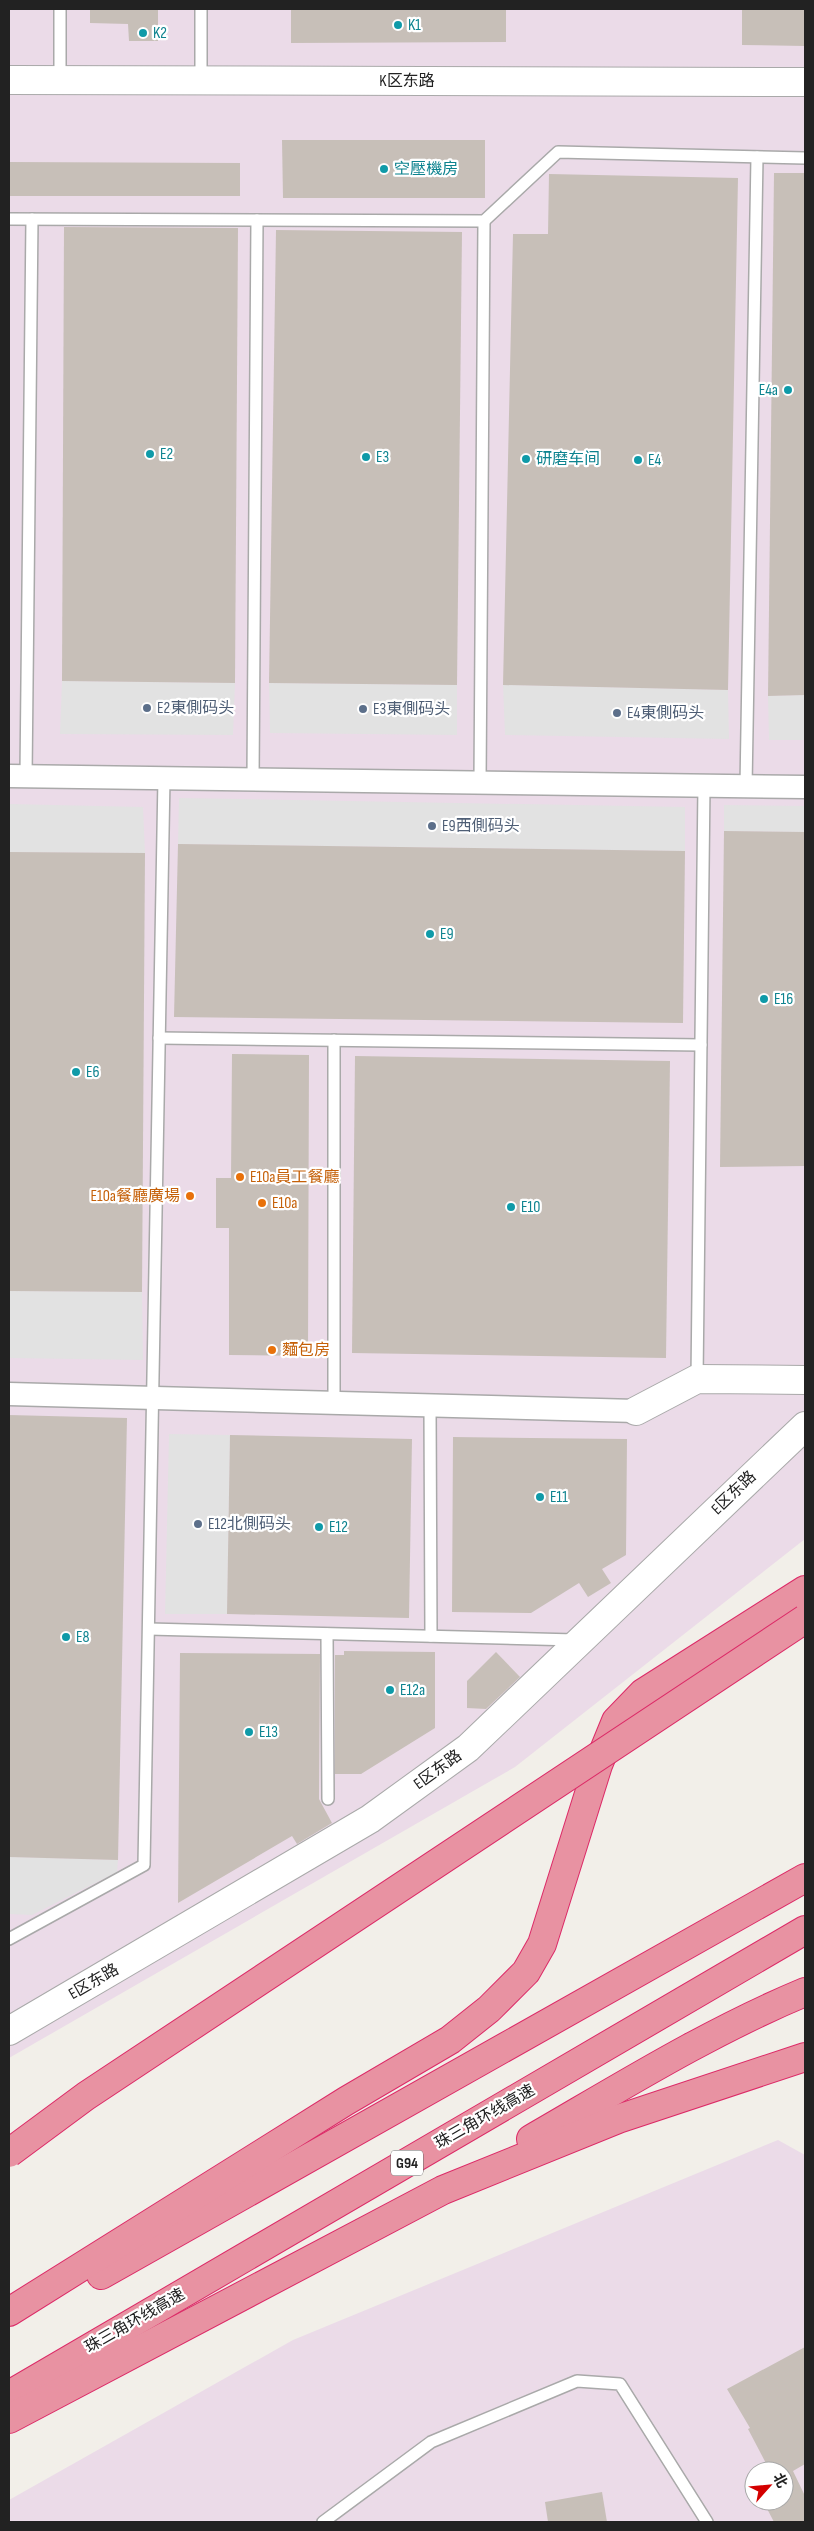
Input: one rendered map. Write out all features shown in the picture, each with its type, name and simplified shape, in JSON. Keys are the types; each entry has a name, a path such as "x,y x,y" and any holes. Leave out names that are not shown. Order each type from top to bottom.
{"highway":[{"path":"9,2312 346,2101 450,2040 489,2010 526,1972 542,1944 598,1765 616,1721 643,1693 805,1590"},
{"path":"9,2153 86,2096 805,1619"},
{"path":"9,2326 805,1878"},
{"name":"珠三角环线高速","path":"9,2395 805,1930"},
{"path":"9,2419 443,2190 675,2055 735,2023 805,1992"},
{"path":"443,2190 618,2119 805,2056"}],"street":[{"name":"K区东路","path":"9,80 805,82"},
{"path":"17,776 805,787"},
{"path":"9,1394 636,1411 697,1379 805,1380"},
{"name":"E区东路","path":"9,2031 370,1819 468,1748 805,1426"}],"lane":[{"path":"60,9 60,80"},
{"path":"201,9 201,81"},
{"path":"9,219 484,221 558,152 805,158"},
{"path":"746,786 757,157"},
{"path":"17,776 32,219"},
{"path":"253,779 257,220"},
{"path":"480,782 484,221"},
{"path":"9,1939 144,1865 164,778"},
{"path":"697,1379 704,785"},
{"path":"159,1038 701,1045"},
{"path":"334,1040 334,1403"},
{"path":"430,1406 431,1636"},
{"path":"149,1629 581,1640"},
{"path":"327,1634 328,1799"},
{"path":"9,1930 25,1930"},
{"path":"323,2522 431,2442 577,2381 620,2384 707,2522"}],"shaded area":[{"path":"9,9 805,9 805,1539 515,1767 9,2058"},
{"name":"E2東側码头","path":"62,681 235,683 233,735 60,734"},
{"name":"E3東側码头","path":"269,683 457,685 457,735 270,733"},
{"name":"E4東側码头","path":"503,685 728,690 729,739 505,735"},
{"path":"805,695 805,740 769,740 768,696"},
{"name":"E9西側码头","path":"179,798 685,807 685,851 178,844"},
{"path":"9,804 143,807 145,853 9,852"},
{"path":"724,805 805,806 805,832 724,831"},
{"path":"9,1291 142,1292 143,1360 9,1358"},
{"name":"E12北側码头","path":"169,1434 230,1435 227,1614 165,1614"},
{"path":"9,1857 118,1860 117,1872 32,1915 9,1914"},
{"path":"778,2140 805,2155 805,2522 9,2522 9,2500 293,2340"}],"building":[{"name":"K2","path":"90,9 158,9 158,41 129,41 128,24 90,23"},
{"name":"K1","path":"291,9 506,9 506,42 291,43"},
{"path":"742,9 805,9 805,46 742,45"},
{"name":"空壓機房","path":"282,140 485,140 485,198 283,198"},
{"path":"9,162 240,163 240,196 9,196"},
{"name":"E4a","path":"774,173 805,173 805,695 768,696"},
{"name":"E4","path":"549,174 738,178 728,690 503,685 513,234 548,234"},
{"name":"E2","path":"64,227 238,228 235,683 62,681"},
{"name":"E3","path":"276,230 462,232 457,685 269,683"},
{"name":"E16","path":"724,831 805,832 805,1166 720,1167"},
{"name":"E9","path":"178,844 685,851 683,1023 174,1017"},
{"name":"E6","path":"9,852 145,853 142,1292 9,1291"},
{"name":"E10a","path":"232,1054 309,1055 308,1356 229,1355 229,1228 216,1228 216,1178 231,1178"},
{"name":"E10","path":"355,1056 670,1061 666,1358 352,1353"},
{"name":"E8","path":"9,1415 127,1418 118,1860 9,1857"},
{"name":"E12","path":"230,1435 412,1439 409,1618 227,1614"},
{"name":"E11","path":"453,1437 627,1439 626,1555 602,1569 611,1583 588,1597 579,1583 531,1613 452,1612"},
{"name":"E12a","path":"344,1651 435,1652 435,1728 361,1774 335,1774 335,1655 344,1655"},
{"path":"496,1652 520,1677 486,1709 467,1708 467,1681"},
{"name":"E13","path":"180,1653 320,1654 319,1799 332,1823 297,1844 292,1836 178,1903"},
{"path":"805,2347 805,2464 794,2470 794,2461 765,2461 748,2429 750,2428 727,2389"},
{"path":"794,2473 805,2496 805,2522 774,2522 768,2511 794,2511"},
{"path":"602,2492 607,2522 548,2522 545,2502"}],"place":[{"name":"K1","path":"398,25"},
{"name":"K2","path":"143,33"},
{"name":"空壓機房","path":"384,169"},
{"name":"E4a","path":"788,390"},
{"name":"E2","path":"150,454"},
{"name":"E3","path":"366,457"},
{"name":"研磨车间","path":"526,459"},
{"name":"E4","path":"638,460"},
{"name":"E2東側码头","path":"147,708"},
{"name":"E3東側码头","path":"363,709"},
{"name":"E4東側码头","path":"617,713"},
{"name":"E9西側码头","path":"432,826"},
{"name":"E9","path":"430,934"},
{"name":"E16","path":"764,999"},
{"name":"E6","path":"76,1072"},
{"name":"E10a員工餐廳","path":"240,1177"},
{"name":"E10a餐廳廣場","path":"190,1196"},
{"name":"E10a","path":"262,1203"},
{"name":"E10","path":"511,1207"},
{"name":"麵包房","path":"272,1350"},
{"name":"E11","path":"540,1497"},
{"name":"E12北側码头","path":"198,1524"},
{"name":"E12","path":"319,1527"},
{"name":"E8","path":"66,1637"},
{"name":"E12a","path":"390,1690"},
{"name":"E13","path":"249,1732"}]}
